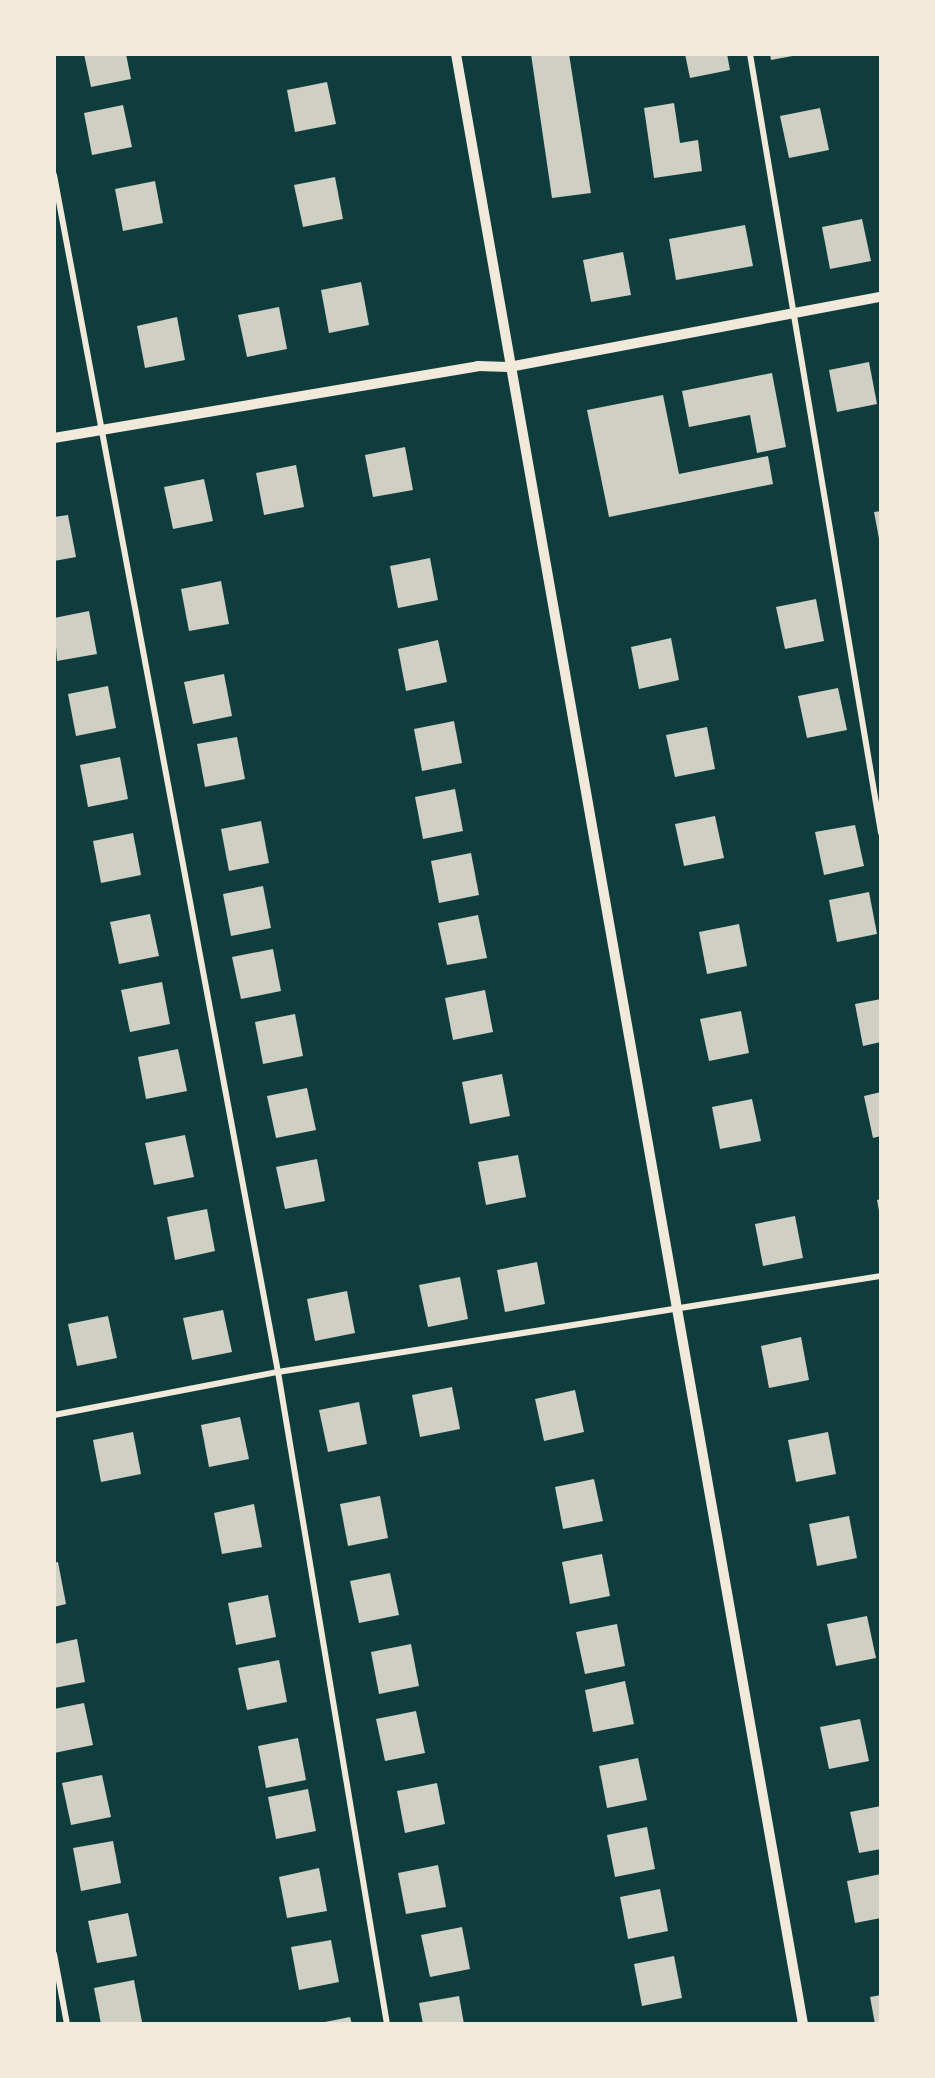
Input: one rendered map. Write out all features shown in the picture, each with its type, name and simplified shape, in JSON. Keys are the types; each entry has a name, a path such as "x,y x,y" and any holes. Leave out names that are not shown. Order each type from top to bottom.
{"street":[{"path":"456,54 509,367 803,2024"},
{"path":"750,54 881,833"},
{"path":"54,175 99,430 278,1372 387,2024"},
{"path":"54,438 478,366 509,367 881,297"},
{"path":"54,1415 278,1372 677,1311 881,1276"},
{"path":"54,1954 67,2024"}],"building":[{"path":"84,54 126,54 131,79 91,87"},
{"path":"531,54 569,54 591,193 552,198"},
{"path":"685,54 727,54 730,70 690,78"},
{"path":"770,54 798,54 798,55 771,60"},
{"path":"327,82 336,124 295,132 287,90"},
{"path":"674,103 680,143 698,140 702,171 654,178 644,108"},
{"path":"123,105 132,147 92,155 84,113"},
{"path":"820,108 829,150 789,158 780,116"},
{"path":"335,177 343,219 303,227 294,185"},
{"path":"155,181 163,223 123,231 115,189"},
{"path":"862,219 871,261 830,269 822,227"},
{"path":"745,225 753,266 676,280 669,239"},
{"path":"623,252 631,295 591,302 583,260"},
{"path":"361,282 369,325 329,333 321,290"},
{"path":"279,307 287,349 247,357 238,315"},
{"path":"177,317 185,360 145,368 137,326"},
{"path":"869,362 877,404 837,412 829,370"},
{"path":"772,373 786,447 757,453 750,415 689,427 682,391"},
{"path":"663,395 679,474 768,456 773,484 609,517 587,410"},
{"path":"405,447 413,490 373,497 365,455"},
{"path":"296,465 304,507 264,515 256,473"},
{"path":"204,479 213,521 173,529 164,487"},
{"path":"881,511 881,544 880,544 874,512"},
{"path":"68,515 76,557 54,561 54,517"},
{"path":"430,558 438,600 398,608 390,566"},
{"path":"221,581 229,624 189,631 181,589"},
{"path":"816,599 824,641 785,649 776,607"},
{"path":"89,611 97,654 57,661 54,618"},
{"path":"671,638 679,680 639,689 631,647"},
{"path":"438,640 447,682 406,691 398,649"},
{"path":"224,674 232,716 193,724 184,682"},
{"path":"108,686 116,728 76,736 68,694"},
{"path":"838,688 847,730 807,738 798,696"},
{"path":"454,721 462,763 422,771 414,729"},
{"path":"707,727 715,769 675,777 666,735"},
{"path":"237,737 245,779 205,787 197,744"},
{"path":"120,757 128,799 88,807 80,765"},
{"path":"455,789 463,831 423,839 415,797"},
{"path":"715,816 724,858 684,866 675,824"},
{"path":"261,821 269,863 229,871 221,829"},
{"path":"855,825 864,866 824,875 815,832"},
{"path":"133,833 141,875 101,883 93,841"},
{"path":"471,853 479,895 439,903 431,861"},
{"path":"263,886 271,928 231,936 223,894"},
{"path":"869,892 877,934 837,942 829,900"},
{"path":"150,914 159,956 119,964 110,922"},
{"path":"478,915 487,958 447,965 438,923"},
{"path":"739,924 747,966 707,974 699,932"},
{"path":"273,949 281,991 241,999 232,957"},
{"path":"162,982 170,1024 130,1032 121,990"},
{"path":"485,990 493,1032 453,1040 445,998"},
{"path":"881,999 881,1042 863,1046 855,1004"},
{"path":"741,1011 749,1053 709,1061 700,1019"},
{"path":"295,1014 303,1056 263,1064 255,1022"},
{"path":"178,1049 187,1091 146,1099 138,1057"},
{"path":"502,1074 510,1116 470,1124 462,1082"},
{"path":"307,1088 316,1130 276,1138 267,1096"},
{"path":"881,1092 881,1136 873,1138 864,1096"},
{"path":"752,1099 761,1141 720,1149 712,1107"},
{"path":"185,1135 194,1177 154,1185 145,1143"},
{"path":"518,1155 526,1197 486,1205 478,1162"},
{"path":"317,1159 325,1201 285,1209 276,1167"},
{"path":"881,1199 881,1215 880,1216 877,1200"},
{"path":"207,1209 215,1251 175,1260 167,1217"},
{"path":"795,1216 803,1258 763,1266 755,1224"},
{"path":"537,1262 545,1304 505,1312 497,1270"},
{"path":"460,1277 468,1319 428,1327 419,1285"},
{"path":"347,1291 355,1333 315,1341 307,1299"},
{"path":"223,1310 232,1352 192,1360 183,1318"},
{"path":"108,1316 117,1358 77,1366 68,1324"},
{"path":"801,1337 809,1380 769,1388 761,1346"},
{"path":"452,1387 460,1429 420,1437 412,1395"},
{"path":"575,1390 584,1432 544,1441 535,1399"},
{"path":"359,1402 367,1444 328,1452 319,1410"},
{"path":"240,1417 249,1459 209,1467 201,1425"},
{"path":"133,1432 141,1474 101,1482 93,1440"},
{"path":"828,1432 836,1474 796,1482 788,1440"},
{"path":"594,1479 603,1521 563,1529 555,1487"},
{"path":"380,1496 388,1538 348,1546 340,1504"},
{"path":"254,1504 262,1547 222,1554 214,1513"},
{"path":"849,1516 857,1558 817,1566 809,1524"},
{"path":"602,1554 610,1596 570,1604 562,1562"},
{"path":"58,1562 66,1604 54,1607 54,1563"},
{"path":"390,1573 399,1615 359,1623 350,1581"},
{"path":"268,1595 276,1637 236,1645 228,1603"},
{"path":"867,1616 876,1658 836,1666 827,1624"},
{"path":"617,1624 625,1666 585,1674 576,1632"},
{"path":"77,1639 85,1682 54,1688 54,1644"},
{"path":"411,1644 419,1686 379,1694 371,1652"},
{"path":"279,1660 287,1702 247,1710 238,1668"},
{"path":"625,1681 634,1724 593,1732 585,1690"},
{"path":"84,1703 93,1745 54,1753 54,1709"},
{"path":"416,1711 425,1753 385,1761 376,1719"},
{"path":"860,1719 869,1761 829,1769 820,1727"},
{"path":"298,1738 306,1780 266,1788 258,1746"},
{"path":"638,1758 647,1800 607,1808 599,1766"},
{"path":"102,1775 111,1817 71,1825 62,1783"},
{"path":"437,1783 445,1824 405,1833 397,1791"},
{"path":"308,1789 316,1831 276,1839 268,1797"},
{"path":"881,1806 881,1849 859,1853 850,1812"},
{"path":"647,1827 655,1869 615,1877 607,1835"},
{"path":"113,1841 121,1883 81,1891 73,1848"},
{"path":"438,1865 446,1907 406,1914 398,1873"},
{"path":"319,1868 327,1911 287,1918 279,1877"},
{"path":"881,1874 881,1918 855,1923 847,1881"},
{"path":"660,1889 668,1931 628,1939 620,1897"},
{"path":"128,1913 137,1956 97,1963 88,1921"},
{"path":"462,1927 470,1969 430,1977 421,1935"},
{"path":"331,1940 339,1982 299,1990 291,1947"},
{"path":"674,1956 682,1998 642,2006 634,1964"},
{"path":"134,1980 142,2022 101,2024 94,1988"},
{"path":"881,1995 881,2024 875,2024 870,1997"},
{"path":"459,1996 464,2024 423,2024 419,2003"},
{"path":"350,2017 352,2024 320,2024 320,2023"}]}
